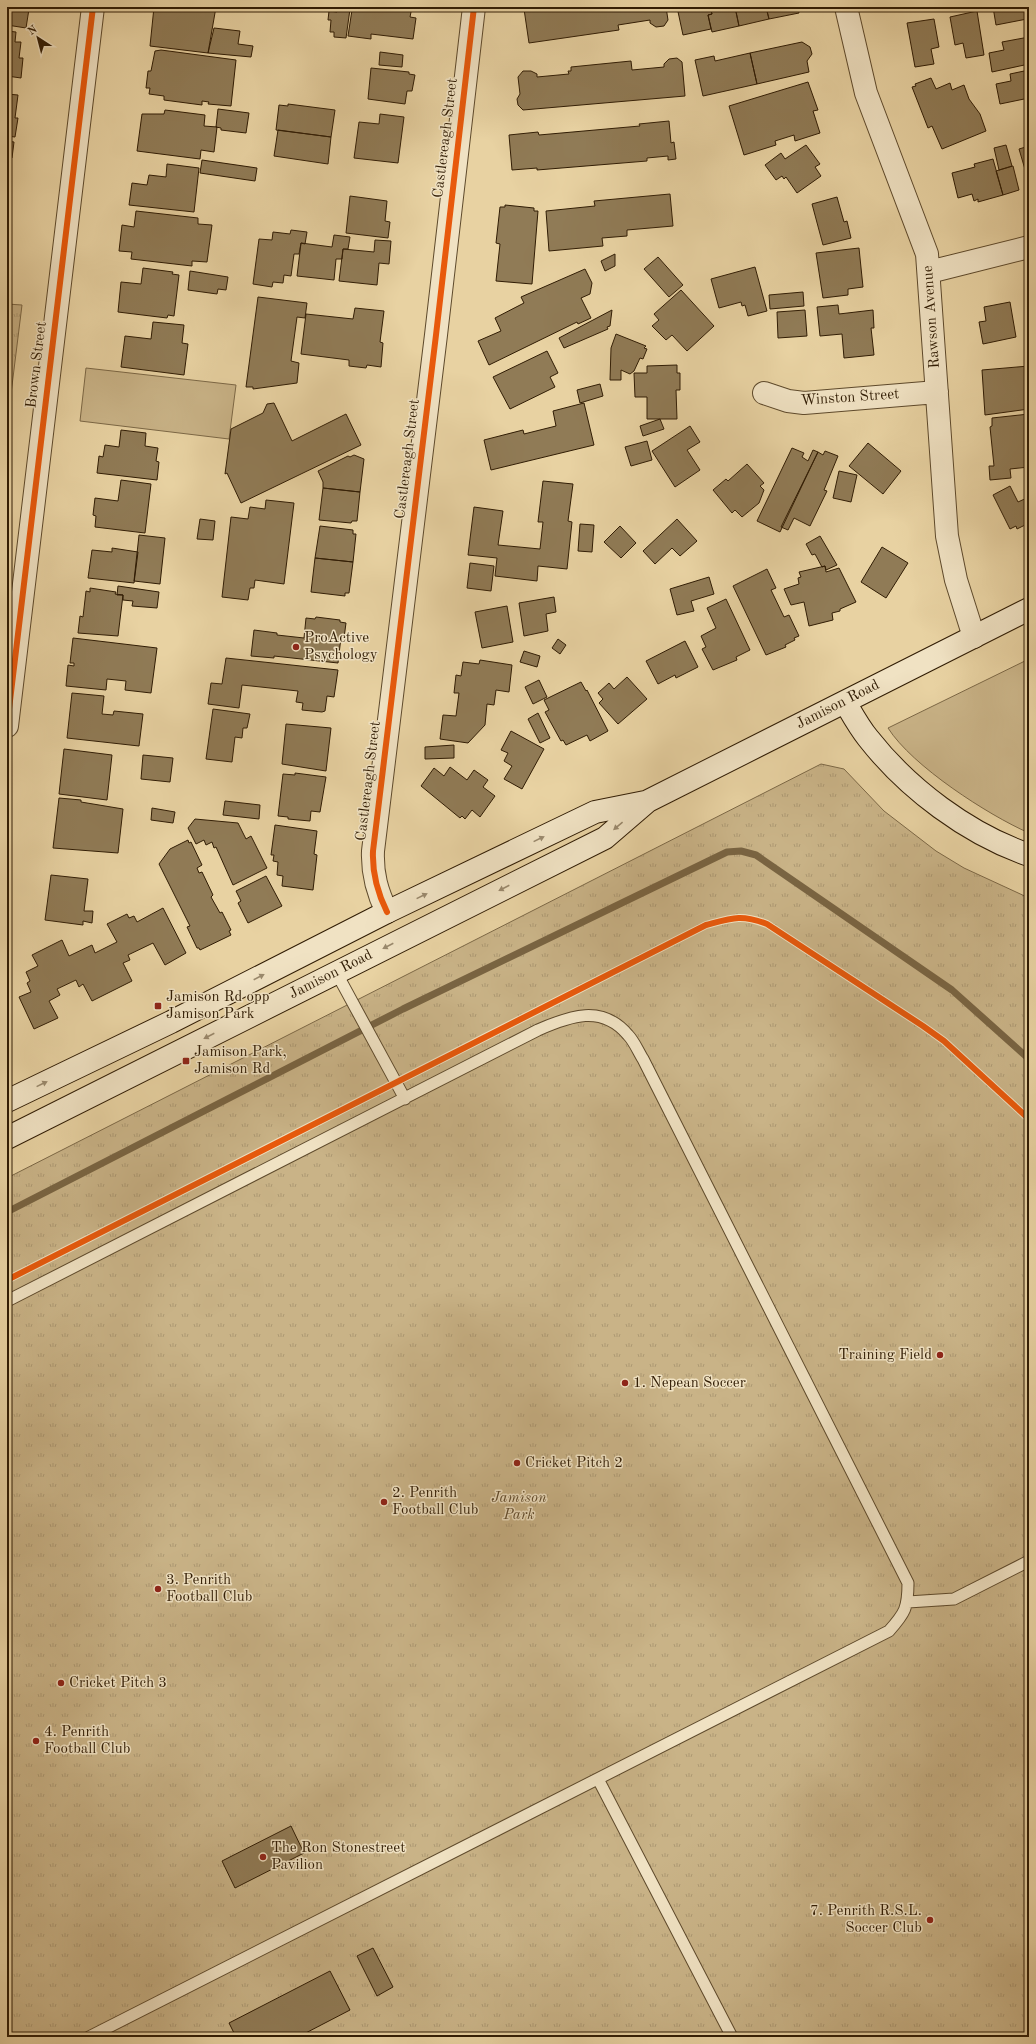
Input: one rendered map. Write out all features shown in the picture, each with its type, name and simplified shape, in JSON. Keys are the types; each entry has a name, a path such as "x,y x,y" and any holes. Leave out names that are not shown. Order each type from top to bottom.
{"street":[{"name":"Brown Street","path":"7,726 93,7"},
{"name":"Castlereagh Street","path":"387,912 376,888 373,869 373,851 436,335 474,7"},
{"name":"Rawson Avenue","path":"846,7 866,93 923,243 929,272 947,536 956,580 974,638"},
{"path":"929,272 1029,247"},
{"name":"Winston Street","path":"764,393 788,401 804,403 937,392"},
{"name":"Jamison Road","path":"7,1138 605,838 648,801 1029,609"},
{"path":"845,702 867,737 897,770 925,795 980,832 1006,847 1029,855"},
{"name":"Jamison Road","path":"7,1101 171,1022 387,912 595,812 648,801"}],"lane":[{"path":"336,972 405,1099"},
{"path":"7,1301 538,1030 564,1019 584,1015 602,1017 616,1023 629,1036 643,1059 908,1583 908,1602 901,1617 888,1632 89,2037"},
{"path":"908,1602 954,1599 1029,1561"},
{"path":"598,1779 732,2037"}],"green space":[{"path":"7,304 22,305 7,426"},
{"path":"86,368 236,385 229,439 80,421"},
{"path":"1029,659 1029,833 993,814 952,788 914,758 899,743 888,728"},
{"name":"Jamison Park","path":"821,764 844,769 884,811 936,851 964,868 1029,898 1029,2037 7,2037 7,1178"}],"building":[{"path":"7,7 27,7 29,9 26,28 7,25"},
{"path":"154,7 216,7 208,53 150,46"},
{"path":"338,7 350,9 346,38 334,37 334,32 330,32 331,20 328,20 329,11 337,12"},
{"path":"362,7 412,7 410,17 416,18 413,39 371,34 371,39 348,36 352,10 362,11"},
{"path":"539,7 666,7 668,20 664,26 656,27 650,23 650,20 618,25 619,30 529,43 524,9"},
{"path":"677,7 710,7 712,14 708,15 711,29 683,35"},
{"path":"710,7 735,7 739,26 712,32 708,15 712,14"},
{"path":"735,7 766,7 769,19 739,26"},
{"path":"766,7 798,7 799,13 769,19"},
{"path":"993,7 1029,7 1029,11 1025,12 1027,19 996,25"},
{"path":"977,11 984,55 966,58 963,43 955,45 950,17"},
{"path":"934,19 939,47 931,49 934,64 915,67 907,23"},
{"path":"214,28 240,31 238,44 253,46 251,57 208,53"},
{"path":"7,31 16,32 15,42 21,42 19,58 23,58 21,78 7,76"},
{"path":"1029,37 1029,64 992,72 989,53 1004,50 1002,42"},
{"path":"802,42 810,47 812,54 807,61 809,72 757,84 750,53"},
{"path":"161,50 236,60 231,106 208,104 209,102 202,101 202,105 164,100 164,96 149,94 150,88 146,88 148,71 151,71 155,51"},
{"path":"380,52 403,55 402,67 379,65"},
{"path":"750,53 757,84 703,96 695,60 714,56 715,61"},
{"path":"677,58 682,62 685,96 523,110 518,105 517,99 520,94 518,77 523,71 531,71 537,74 537,77 569,74 568,71 571,71 571,67 631,61 632,70 664,67 664,64 669,59"},
{"path":"371,68 409,72 409,74 415,75 412,91 407,91 405,104 368,99"},
{"path":"1029,70 1029,98 1000,104 996,84 1011,81 1010,74"},
{"path":"931,78 936,89 950,83 952,90 964,85 969,99 980,114 986,131 942,149 932,126 928,128 912,87 916,86 915,84"},
{"path":"808,82 818,110 813,111 820,133 795,141 794,135 775,141 776,145 744,155 729,106"},
{"path":"7,94 18,95 15,118 18,118 15,137 7,136"},
{"path":"288,104 335,110 331,137 276,130 279,105 288,106"},
{"path":"218,109 249,113 246,133 221,130 221,128 216,127"},
{"path":"165,110 205,115 204,126 217,127 214,152 201,150 200,159 137,151 142,114 164,114"},
{"path":"380,114 404,117 398,163 354,158 359,122 379,124"},
{"path":"669,121 671,143 674,142 676,159 668,160 668,156 647,158 647,161 537,170 537,168 512,170 509,135 538,132 539,135 640,126 639,124"},
{"path":"278,130 331,137 328,164 274,156"},
{"path":"7,141 14,142 12,158 7,158"},
{"path":"806,145 820,164 815,167 821,176 797,193 786,177 784,179 782,176 776,180 765,165 781,153 785,159"},
{"path":"1006,145 1012,166 999,170 994,148"},
{"path":"1029,146 1029,183 1019,149"},
{"path":"993,159 1003,195 978,202 978,199 974,201 972,194 958,198 952,173 975,167 974,164"},
{"path":"202,160 257,168 255,181 200,173"},
{"path":"167,164 199,168 194,212 129,205 132,183 147,185 149,175 166,177"},
{"path":"1013,166 1019,190 1003,195 996,171"},
{"path":"670,194 673,226 627,230 627,236 602,238 603,246 549,251 546,211 595,206 594,201"},
{"path":"350,196 387,201 385,221 390,222 388,238 346,233"},
{"path":"837,197 844,222 847,221 851,238 823,245 812,204"},
{"path":"505,205 534,208 534,211 538,211 532,284 496,281 500,244 496,243 500,207 505,207"},
{"path":"136,211 198,218 198,224 212,225 207,262 192,261 192,266 131,259 132,252 119,251 122,225 134,227"},
{"path":"291,230 307,232 305,244 301,243 299,254 294,254 291,276 284,275 283,283 273,282 272,287 253,284 259,239 272,240 273,232 290,234"},
{"path":"334,235 350,237 348,249 343,249 342,259 336,259 334,280 297,276 301,243 332,247"},
{"path":"375,240 391,241 389,264 379,263 377,285 339,281 343,249 374,252"},
{"path":"859,248 863,287 848,289 848,295 823,298 816,253"},
{"path":"615,254 615,266 605,271 601,261"},
{"path":"658,257 683,285 669,297 644,269"},
{"path":"755,267 767,311 748,316 745,305 742,306 741,302 719,308 711,279"},
{"path":"143,268 173,272 172,274 179,275 174,316 168,315 167,318 118,312 121,282 141,284"},
{"path":"585,269 592,283 590,294 581,298 591,318 578,324 577,322 489,365 478,341 501,331 495,318 524,303 521,297"},
{"path":"190,271 228,277 226,290 218,289 217,294 188,290"},
{"path":"681,290 714,326 687,351 672,335 666,340 652,326 659,320 654,314"},
{"path":"803,292 804,306 770,309 769,295"},
{"path":"258,297 307,303 305,318 297,317 291,361 299,363 297,383 253,389 253,387 246,387"},
{"path":"1010,302 1016,337 983,344 979,322 986,321 984,307"},
{"path":"838,305 839,314 873,310 874,328 871,328 874,355 844,358 842,334 820,336 817,307"},
{"path":"355,308 384,311 380,342 383,343 381,367 367,365 366,368 349,366 349,360 301,354 306,314 353,319"},
{"path":"612,310 610,326 607,327 608,329 564,348 559,338"},
{"path":"805,310 807,336 778,338 777,312"},
{"path":"153,322 184,325 182,343 188,344 184,375 121,367 125,336 151,339"},
{"path":"616,334 646,346 644,348 647,349 643,359 640,358 634,371 630,374 621,370 621,380 610,380 611,348"},
{"path":"547,351 558,373 550,377 555,387 510,409 493,377"},
{"path":"677,365 677,373 680,373 680,390 676,390 677,419 647,419 647,397 635,397 634,373 647,373 647,366"},
{"path":"1029,366 1029,409 985,415 982,370"},
{"path":"600,384 603,396 580,403 577,390"},
{"path":"274,403 292,441 346,414 361,445 241,503 227,473 225,474 231,429 263,413 267,404"},
{"path":"584,403 594,445 491,470 484,440 523,430 524,434 556,426 553,411"},
{"path":"1029,414 1029,467 1010,469 1011,478 990,480 989,466 994,466 990,427 992,426 992,418"},
{"path":"660,419 664,429 643,436 640,426"},
{"path":"690,426 700,442 687,450 700,470 675,487 652,451"},
{"path":"121,430 146,433 145,446 158,448 156,461 159,462 157,480 97,473 99,456 103,457 105,445 119,447"},
{"path":"647,441 652,460 631,466 625,447"},
{"path":"868,443 901,471 883,494 849,466"},
{"path":"792,448 804,453 802,457 808,461 813,450 818,452 780,532 757,521"},
{"path":"825,451 838,456 824,490 827,491 810,526 794,518 788,530 781,527 818,452 823,455"},
{"path":"354,455 364,459 360,492 323,488 323,482 318,471 348,456 350,457"},
{"path":"747,464 764,483 760,486 764,490 759,503 742,517 735,510 732,513 713,490 726,479 728,481"},
{"path":"839,471 857,475 851,502 833,498"},
{"path":"121,480 151,484 145,533 95,527 96,516 93,515 95,498 118,501"},
{"path":"543,481 573,484 568,521 572,522 567,569 538,566 537,581 495,576 497,558 468,555 474,507 503,511 498,545 540,549 543,522 538,522"},
{"path":"1010,486 1018,502 1029,497 1029,523 1017,529 1016,526 1010,529 993,495"},
{"path":"323,488 360,492 357,521 352,521 351,523 319,520"},
{"path":"266,500 294,503 284,584 255,580 254,588 250,588 248,600 222,597 231,517 248,519 250,507 265,509"},
{"path":"200,519 215,521 213,540 197,539"},
{"path":"677,519 697,541 680,556 672,548 655,564 643,551"},
{"path":"580,524 594,525 592,552 578,551"},
{"path":"320,526 353,530 353,534 356,534 353,562 315,558"},
{"path":"620,526 636,543 621,558 604,542"},
{"path":"139,535 165,538 160,584 134,581"},
{"path":"820,536 837,565 826,570 825,566 822,567 815,554 812,555 806,544"},
{"path":"882,547 908,563 886,598 861,582"},
{"path":"112,548 138,552 134,583 88,578 92,550 112,552"},
{"path":"315,558 353,562 349,593 345,593 345,596 311,592"},
{"path":"470,563 494,566 491,591 467,588"},
{"path":"825,566 826,572 839,568 856,602 840,609 840,611 832,613 833,620 809,626 804,602 791,605 784,589 799,584 798,578 801,577 799,572"},
{"path":"767,569 776,588 771,590 784,617 789,615 799,636 794,638 795,640 785,645 786,647 766,655 733,586"},
{"path":"709,577 714,594 691,601 694,611 677,615 670,589"},
{"path":"118,586 159,592 157,608 132,606 133,601 123,600 123,595 117,595"},
{"path":"90,588 116,592 115,594 123,595 118,636 78,633 80,616 83,617 86,591 90,592"},
{"path":"554,597 556,612 546,614 548,631 524,636 519,603"},
{"path":"726,599 750,650 736,657 737,660 713,670 702,649 706,647 701,636 716,628 707,608"},
{"path":"507,606 513,642 482,648 475,612"},
{"name":"ProActive Psychology","path":"316,617 340,620 340,622 346,623 344,638 341,637 338,663 274,656 274,658 251,656 254,630 277,633 277,635 304,638 306,618 315,619"},
{"path":"73,638 157,648 151,693 125,690 126,681 107,679 106,690 66,686 68,665 74,666 74,663 70,663"},
{"path":"558,639 566,645 560,654 552,648"},
{"path":"685,641 698,667 676,678 675,675 658,684 646,661"},
{"path":"524,651 540,656 537,667 520,662"},
{"path":"226,658 338,670 334,697 327,696 325,711 302,710 303,703 296,702 298,691 242,685 239,708 208,704 211,683 222,684"},
{"path":"480,660 512,665 509,692 496,690 494,705 487,704 485,725 468,743 440,739 443,715 456,716 459,693 454,693 456,675 461,676 463,662 479,664"},
{"path":"627,677 647,699 618,724 599,703 603,699 598,693 609,683 614,689"},
{"path":"539,680 547,697 533,704 525,687"},
{"path":"581,682 586,691 587,690 608,731 590,741 587,735 566,745 563,740 561,741 545,712 549,710 544,700"},
{"path":"72,693 104,696 102,714 113,715 114,711 143,714 139,746 67,738"},
{"path":"213,709 250,714 247,728 243,728 242,738 235,737 232,762 206,759"},
{"path":"538,713 550,738 540,743 528,719"},
{"path":"286,724 331,728 326,771 282,764"},
{"path":"511,731 544,749 522,789 504,779 512,766 504,761 508,753 501,750"},
{"path":"454,745 454,758 425,759 425,747"},
{"path":"64,749 112,755 107,800 59,794"},
{"path":"143,755 173,758 170,782 141,779"},
{"path":"450,767 467,780 474,770 488,780 483,787 495,796 480,817 472,810 465,819 462,816 460,818 421,786 434,768 444,776"},
{"path":"295,773 326,777 320,812 311,811 310,821 288,819 288,817 278,816 283,774 295,775"},
{"path":"59,798 81,800 81,802 123,809 118,853 53,848"},
{"path":"225,801 260,805 259,819 223,815"},
{"path":"152,808 175,812 173,823 151,820"},
{"path":"195,819 238,823 246,839 251,836 267,868 233,885 216,847 214,848 212,842 206,845 204,840 196,844 188,828"},
{"path":"275,825 317,831 314,854 317,855 313,890 282,886 283,876 277,875 278,862 273,861 274,855 271,855"},
{"path":"188,840 189,843 191,842 202,865 197,868 199,873 202,872 213,895 211,897 220,913 222,912 231,930 229,931 231,935 200,950 197,948 187,927 190,926 159,864 170,849"},
{"path":"51,875 88,879 84,911 93,911 92,923 83,921 83,925 45,920"},
{"path":"266,876 282,906 248,923 238,903 241,901 236,891"},
{"path":"163,908 186,953 165,965 153,943 128,955 130,960 123,963 132,981 92,1001 83,984 79,987 76,980 57,989 60,995 49,1001 58,1018 34,1029 19,997 31,992 27,983 30,981 26,972 38,966 32,955 62,940 69,956 92,945 95,953 117,942 107,924 127,914 129,918 134,916 137,922"},
{"name":"The Ron Stonestreet Pavilion","path":"291,1826 304,1853 235,1888 222,1861"},
{"path":"373,1948 393,1987 377,1996 357,1956"},
{"path":"330,1971 350,2010 298,2037 236,2037 229,2023"}],"waterway":[{"path":"7,1212 403,1009 727,852 741,851 756,855 952,990 1029,1059"}],"cycle path":[{"path":"7,726 93,7"},
{"path":"387,912 380,897 376,883 373,867 373,851 436,335 474,7"},
{"path":"7,1280 706,925 736,918 750,919 767,924 923,1026 944,1041 1029,1119"}],"place":[{"name":"ProActive Psychology","path":"296,647"},
{"name":"Jamison Rd opp Jamison Park","path":"158,1006"},
{"name":"Jamison Park, Jamison Rd","path":"186,1061"},
{"name":"Training Field","path":"940,1355"},
{"name":"1. Nepean Soccer","path":"625,1383"},
{"name":"Cricket Pitch 2","path":"517,1463"},
{"name":"2. Penrith Football Club","path":"384,1502"},
{"name":"3. Penrith Football Club","path":"158,1589"},
{"name":"Cricket Pitch 3","path":"61,1683"},
{"name":"4. Penrith Football Club","path":"36,1741"},
{"name":"The Ron Stonestreet Pavilion","path":"263,1857"},
{"name":"7. Penrith R.S.L. Soccer Club","path":"930,1920"}]}
